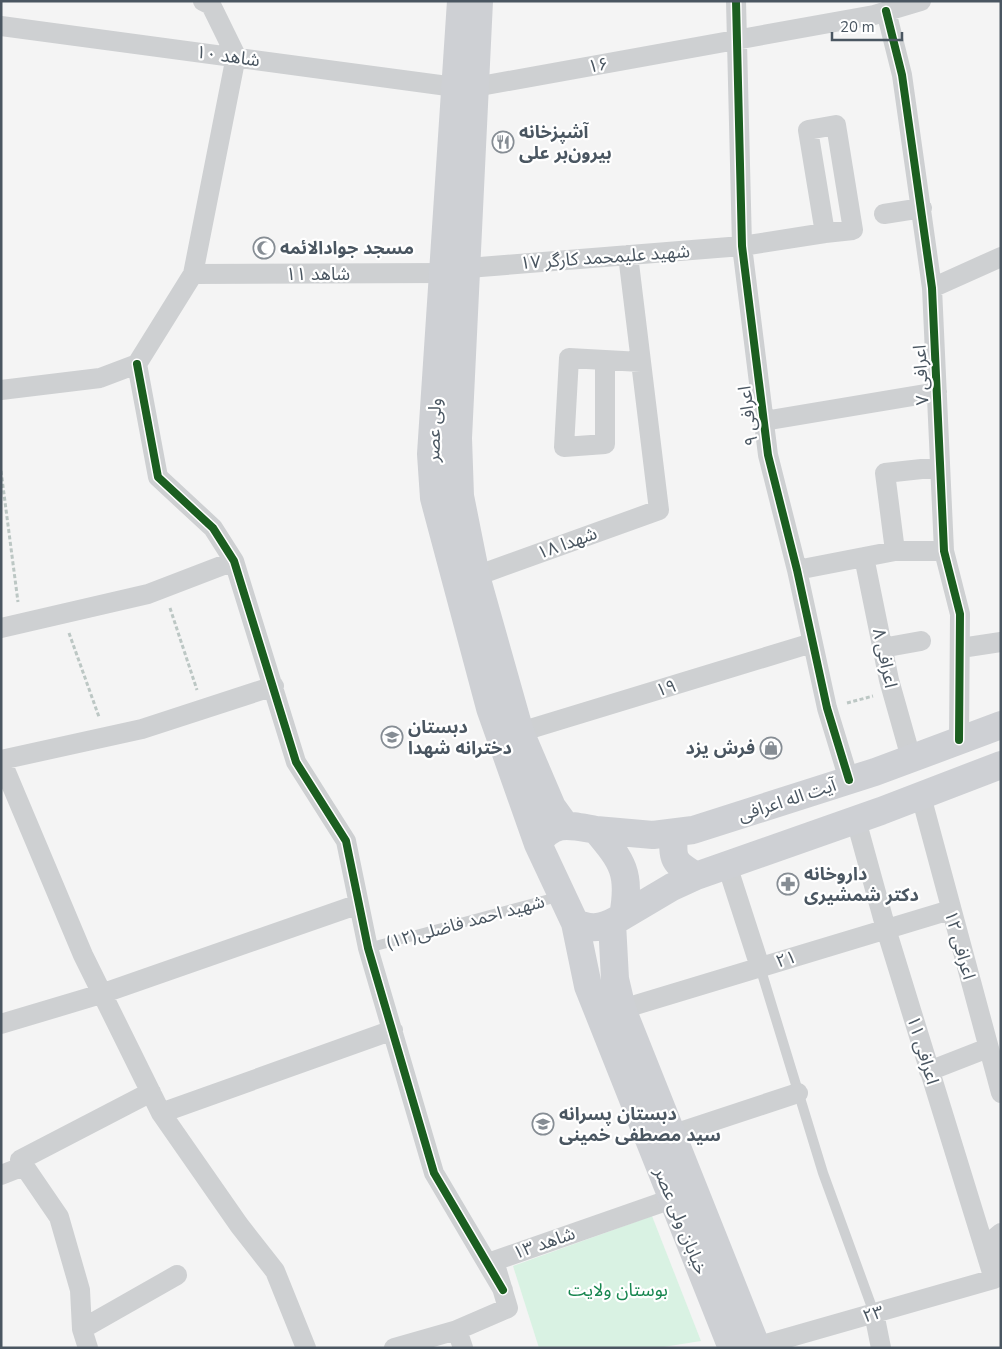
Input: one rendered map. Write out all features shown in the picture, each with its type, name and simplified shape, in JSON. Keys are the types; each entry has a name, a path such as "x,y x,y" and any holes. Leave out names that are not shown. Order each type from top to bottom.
{"main road":[{"name":"ولی عصر","path":"461,1 465,87 456,270 460,496 476,576 520,732 552,807 565,825"},
{"name":"ولی عصر","path":"465,87 480,1"},
{"name":"ولی عصر","path":"456,270 431,454 434,498 490,708 538,844"},
{"name":"آیت اله اعرافی","path":"596,830 627,834 674,833 693,830 849,780 1001,725"},
{"path":"617,920 627,893 625,873 615,853 596,830 565,825 554,828 544,834 538,844 562,896 575,923 588,928 617,920 672,887 696,876 856,820 1001,765"},
{"path":"674,833 672,855 678,865 696,876"},
{"name":"خیابان ولی عصر","path":"617,920 616,979 622,1009 671,1135 683,1195"},
{"name":"خیابان ولی عصر","path":"575,923 588,986 683,1195 749,1347"}],"street":[{"path":"1,390 100,378 136,364 193,274 236,56 211,5 203,1"},
{"name":"اعرافی ۹","path":"736,1 729,42 742,246 768,455 827,708 849,780"},
{"name":"۱۶","path":"465,87 729,42 886,11 921,1"},
{"name":"اعرافی ۷","path":"886,11 902,76 932,288 944,551 960,614 959,740"},
{"name":"شاهد ۱۰","path":"1,26 465,87"},
{"name":"شهید علیمحمد کارگر ۱۷","path":"456,270 742,246 853,230 836,125 808,130 825,233"},
{"path":"884,214 922,208"},
{"path":"605,360 640,362 628,255"},
{"path":"932,288 1001,257"},
{"name":"شاهد ۱۱","path":"193,274 456,270"},
{"name":"شهدا ۱۸","path":"476,576 659,510 640,362"},
{"path":"136,364 158,478 213,528 234,561 296,762 346,841 368,948 434,1173 503,1290"},
{"path":"764,421 937,392"},
{"path":"895,551 885,474 940,467"},
{"path":"796,570 895,551 944,551"},
{"name":"اعرافی ۸","path":"864,557 892,691 911,758"},
{"path":"11,626 148,594 234,561"},
{"path":"882,648 920,641"},
{"path":"961,648 1001,642"},
{"name":"۱۹","path":"520,732 812,644"},
{"path":"274,686 142,729 1,760 101,994 161,1113 239,1225 275,1271 306,1348"},
{"name":"اعرافی ۱۲","path":"921,796 950,910 1001,1093"},
{"name":"اعرافی ۱۱","path":"856,820 886,929 994,1280"},
{"path":"727,866 760,967"},
{"path":"1,1024 101,994 359,904"},
{"name":"۲۱","path":"622,1009 950,910"},
{"path":"161,1113 393,1030"},
{"path":"929,1070 988,1048"},
{"path":"151,1092 20,1160 59,1216 80,1290 85,1338 177,1275"},
{"path":"671,1135 798,1093"},
{"path":"1,1176 24,1166"},
{"name":"شاهد ۱۳","path":"460,1339 508,1308 494,1261 683,1195"},
{"path":"994,1280 995,1238 1001,1233"},
{"name":"۲۳","path":"749,1347 994,1280"},
{"path":"874,1313 881,1348"},
{"path":"394,1348 460,1339"}],"lane":[{"name":"شهید احمد فاضلی(۱۲)","path":"368,948 562,896"},
{"path":"760,967 822,1173 874,1313"}],"path":[{"path":"1,471 11,626"},
{"path":"164,588 203,709"},
{"path":"62,613 106,737"},
{"path":"827,708 892,691"}],"green space":[{"name":"بوستان ولایت","path":"652,1216 701,1341 657,1348 539,1348 513,1266"}],"cycle path":[{"path":"736,1 742,246 768,455 797,570 827,708 849,780"},
{"path":"886,11 902,75 932,288 944,551 960,614 959,740"},
{"path":"137,364 158,477 213,528 234,561 296,762 346,841 368,948 434,1173 503,1290"}],"place":[{"name":"آشپزخانه بیرون‌بر علی","path":"503,142"},
{"name":"مسجد جوادالائمه","path":"264,248"},
{"name":"دبستان دخترانه شهدا","path":"392,737"},
{"name":"فرش یزد","path":"771,748"},
{"name":"داروخانه دکتر شمشیری","path":"788,884"},
{"name":"دبستان پسرانه سید مصطفی خمینی","path":"543,1124"}]}
